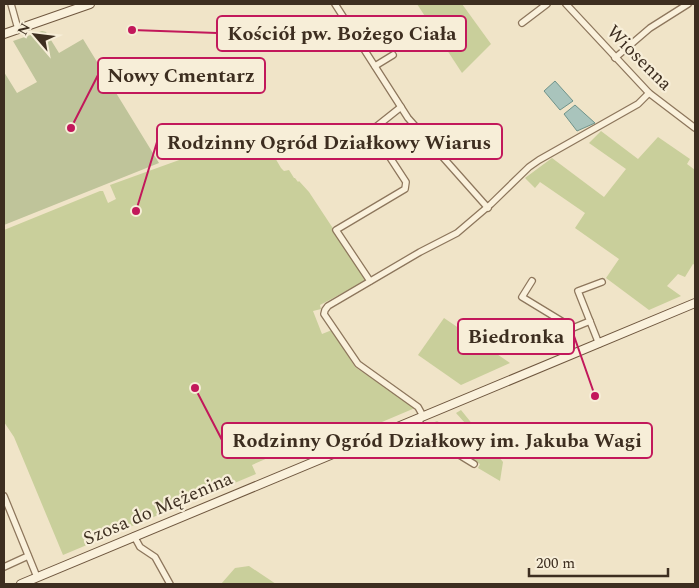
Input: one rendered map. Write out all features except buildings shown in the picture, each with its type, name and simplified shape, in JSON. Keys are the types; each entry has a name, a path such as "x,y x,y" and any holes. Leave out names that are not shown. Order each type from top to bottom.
{"main road":[{"path":"4,34 90,4"},
{"name":"Szosa do Mężenina","path":"21,584 695,303"}],"street":[{"path":"11,4 18,29"},
{"path":"335,4 401,108 416,128 488,208"},
{"path":"522,23 547,4"},
{"name":"Wiosenna","path":"566,4 649,93 695,128"},
{"path":"615,58 650,28 688,4"},
{"path":"375,66 393,55"},
{"path":"474,464 425,434 418,407 358,364 324,314 325,310 328,306 370,281 457,233 488,208 529,167 638,104 649,93"},
{"path":"370,281 336,230 405,189 404,178 372,130 401,108"},
{"path":"532,281 522,297 573,328 590,321"},
{"path":"599,344 578,291 602,282"},
{"path":"4,496 37,577"},
{"path":"4,516 11,514"},
{"path":"134,536 140,547 155,556 170,584"},
{"path":"4,567 28,556"}],"green space":[{"path":"417,4 462,4 491,44 462,73"},
{"path":"42,31 46,32 59,53 83,39 159,163 4,225 4,72 17,93 37,82 13,41"},
{"path":"262,130 268,141 267,144 281,168 284,171 289,170 294,178 309,192 367,280 320,305 321,309 313,311 322,334 332,330 355,367 415,408 297,458 293,447 252,465 256,474 63,555 14,437 4,422 4,230 100,191 103,191 108,203 116,199 110,185"},
{"path":"601,131 638,159 658,137 690,159 687,164 695,170 695,265 693,264 685,277 678,274 667,286 681,296 649,310 606,278 619,259 575,228 585,213 540,182 535,188 525,178 552,158 604,197 626,169 589,143"},
{"path":"444,318 510,363 461,385 418,355"},
{"path":"461,410 503,462 500,481 478,468 480,464 427,432 425,426 437,421 492,453 456,413"},
{"path":"249,566 276,584 221,584 235,568"}],"water":[{"path":"555,81 573,101 560,110 544,91"},
{"path":"575,105 595,123 577,131 564,114"}],"place":[{"name":"Kościół pw. Bożego Ciała","path":"132,30"},
{"name":"Nowy Cmentarz","path":"71,128"},
{"name":"Rodzinny Ogród Działkowy Wiarus","path":"136,211"},
{"name":"Rodzinny Ogród Działkowy im. Jakuba Wagi","path":"195,388"},
{"name":"Biedronka","path":"595,396"}]}
